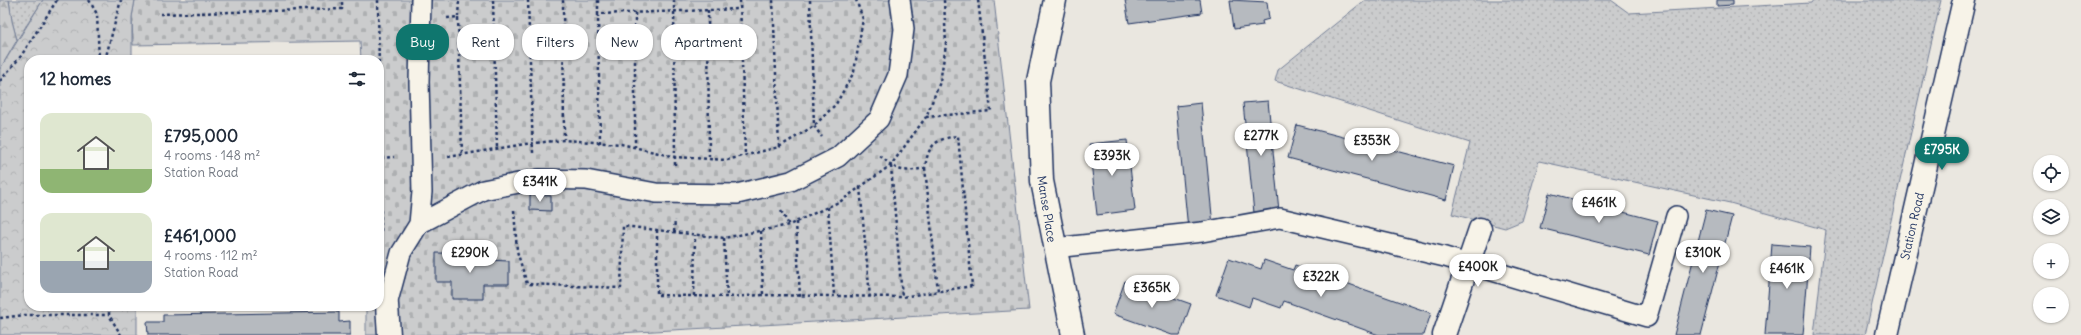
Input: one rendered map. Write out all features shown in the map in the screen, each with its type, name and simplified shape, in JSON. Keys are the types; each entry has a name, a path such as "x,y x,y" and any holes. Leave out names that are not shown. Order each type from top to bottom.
{"street":[{"name":"Manse Place","path":"1055,0 1038,81 1042,181 1072,335"},
{"name":"Station Road","path":"1887,335 1964,0"},
{"path":"1444,335 1480,229"},
{"path":"387,305 389,335"}],"lane":[{"path":"387,305 402,253 420,224 422,192 420,82 421,0"},
{"path":"420,224 483,190 534,180 586,180 656,193 737,194 791,181 838,157 879,119 898,75 904,29 900,0"},
{"path":"1054,248 1202,232 1280,218 1468,264 1647,316 1676,216"}],"path":[{"path":"0,81 20,56 56,0"},
{"path":"89,0 97,14 99,55"},
{"path":"106,55 121,0"},
{"path":"160,14 342,9 342,0"},
{"path":"378,0 379,55"},
{"path":"459,0 458,17 462,154"},
{"path":"493,0 497,148"},
{"path":"528,0 534,180"},
{"path":"563,0 564,140"},
{"path":"598,0 600,143"},
{"path":"674,0 676,193 674,232"},
{"path":"740,0 745,156"},
{"path":"773,0 779,146"},
{"path":"810,0 814,126 838,157"},
{"path":"422,163 497,148 564,140 621,144 675,157 727,160 779,146 814,126 836,104 854,72 863,19 856,0"},
{"path":"508,185 515,214 517,251 527,284 621,288 623,226 724,238 796,222 842,201 891,165 926,116 940,82 946,45 944,0"},
{"path":"926,116 991,111 978,0"},
{"path":"598,14 740,9"},
{"path":"708,10 709,159"},
{"path":"635,12 635,147"},
{"path":"421,20 458,17"},
{"path":"657,230 657,295 727,297 763,295 800,297 834,295 902,297 972,286 958,136 941,138 927,154 925,168 938,291"},
{"path":"859,138 891,165 905,172 925,168"},
{"path":"891,165 902,297"},
{"path":"860,187 870,297"},
{"path":"828,207 834,295"},
{"path":"796,222 800,297"},
{"path":"760,231 763,295"},
{"path":"694,296 695,234"},
{"path":"384,237 402,253"},
{"path":"724,238 727,297"},
{"path":"109,311 109,315 121,335"},
{"path":"0,318 25,315 109,315"}],"green space":[{"path":"0,0 9,0 17,40 0,69"},
{"path":"9,0 43,0 17,40 12,21"},
{"path":"43,0 135,0 132,17 132,55 24,55 24,311 137,311 137,335 0,335 0,69"},
{"path":"135,0 994,0 1029,310 583,335 366,335 366,311 384,311 384,55 361,55 360,41 133,45 132,17"},
{"path":"1365,0 1611,0 1629,13 1811,3 1813,0 1941,0 1865,335 1814,335 1826,230 1730,203 1539,161 1522,221 1505,228 1452,214 1470,143 1275,81 1278,70"}],"building":[{"path":"1125,0 1200,0 1202,13 1129,23"},
{"path":"1230,0 1267,2 1269,19 1262,21 1263,25 1234,29"},
{"path":"1717,0 1733,0 1733,5 1717,6"},
{"path":"1268,101 1279,211 1254,213 1243,103"},
{"path":"1201,103 1213,226 1188,229 1176,106"},
{"path":"1297,125 1454,166 1446,200 1288,158"},
{"path":"1127,140 1135,210 1097,215 1089,144"},
{"path":"1549,193 1658,221 1649,255 1540,228"},
{"path":"530,195 551,196 551,211 530,210"},
{"path":"1706,210 1732,216 1701,335 1674,335"},
{"path":"1772,244 1810,247 1803,335 1765,335"},
{"path":"436,253 486,254 486,260 509,261 509,284 483,284 483,299 452,299 452,282 436,282"},
{"path":"1229,258 1261,269 1264,260 1293,270 1295,265 1431,313 1424,335 1379,335 1284,301 1281,308 1252,298 1249,307 1216,295"},
{"path":"1125,281 1191,304 1180,335 1172,335 1113,314"},
{"path":"339,312 339,322 350,321 350,335 148,335 147,322 163,322 163,315"}]}
